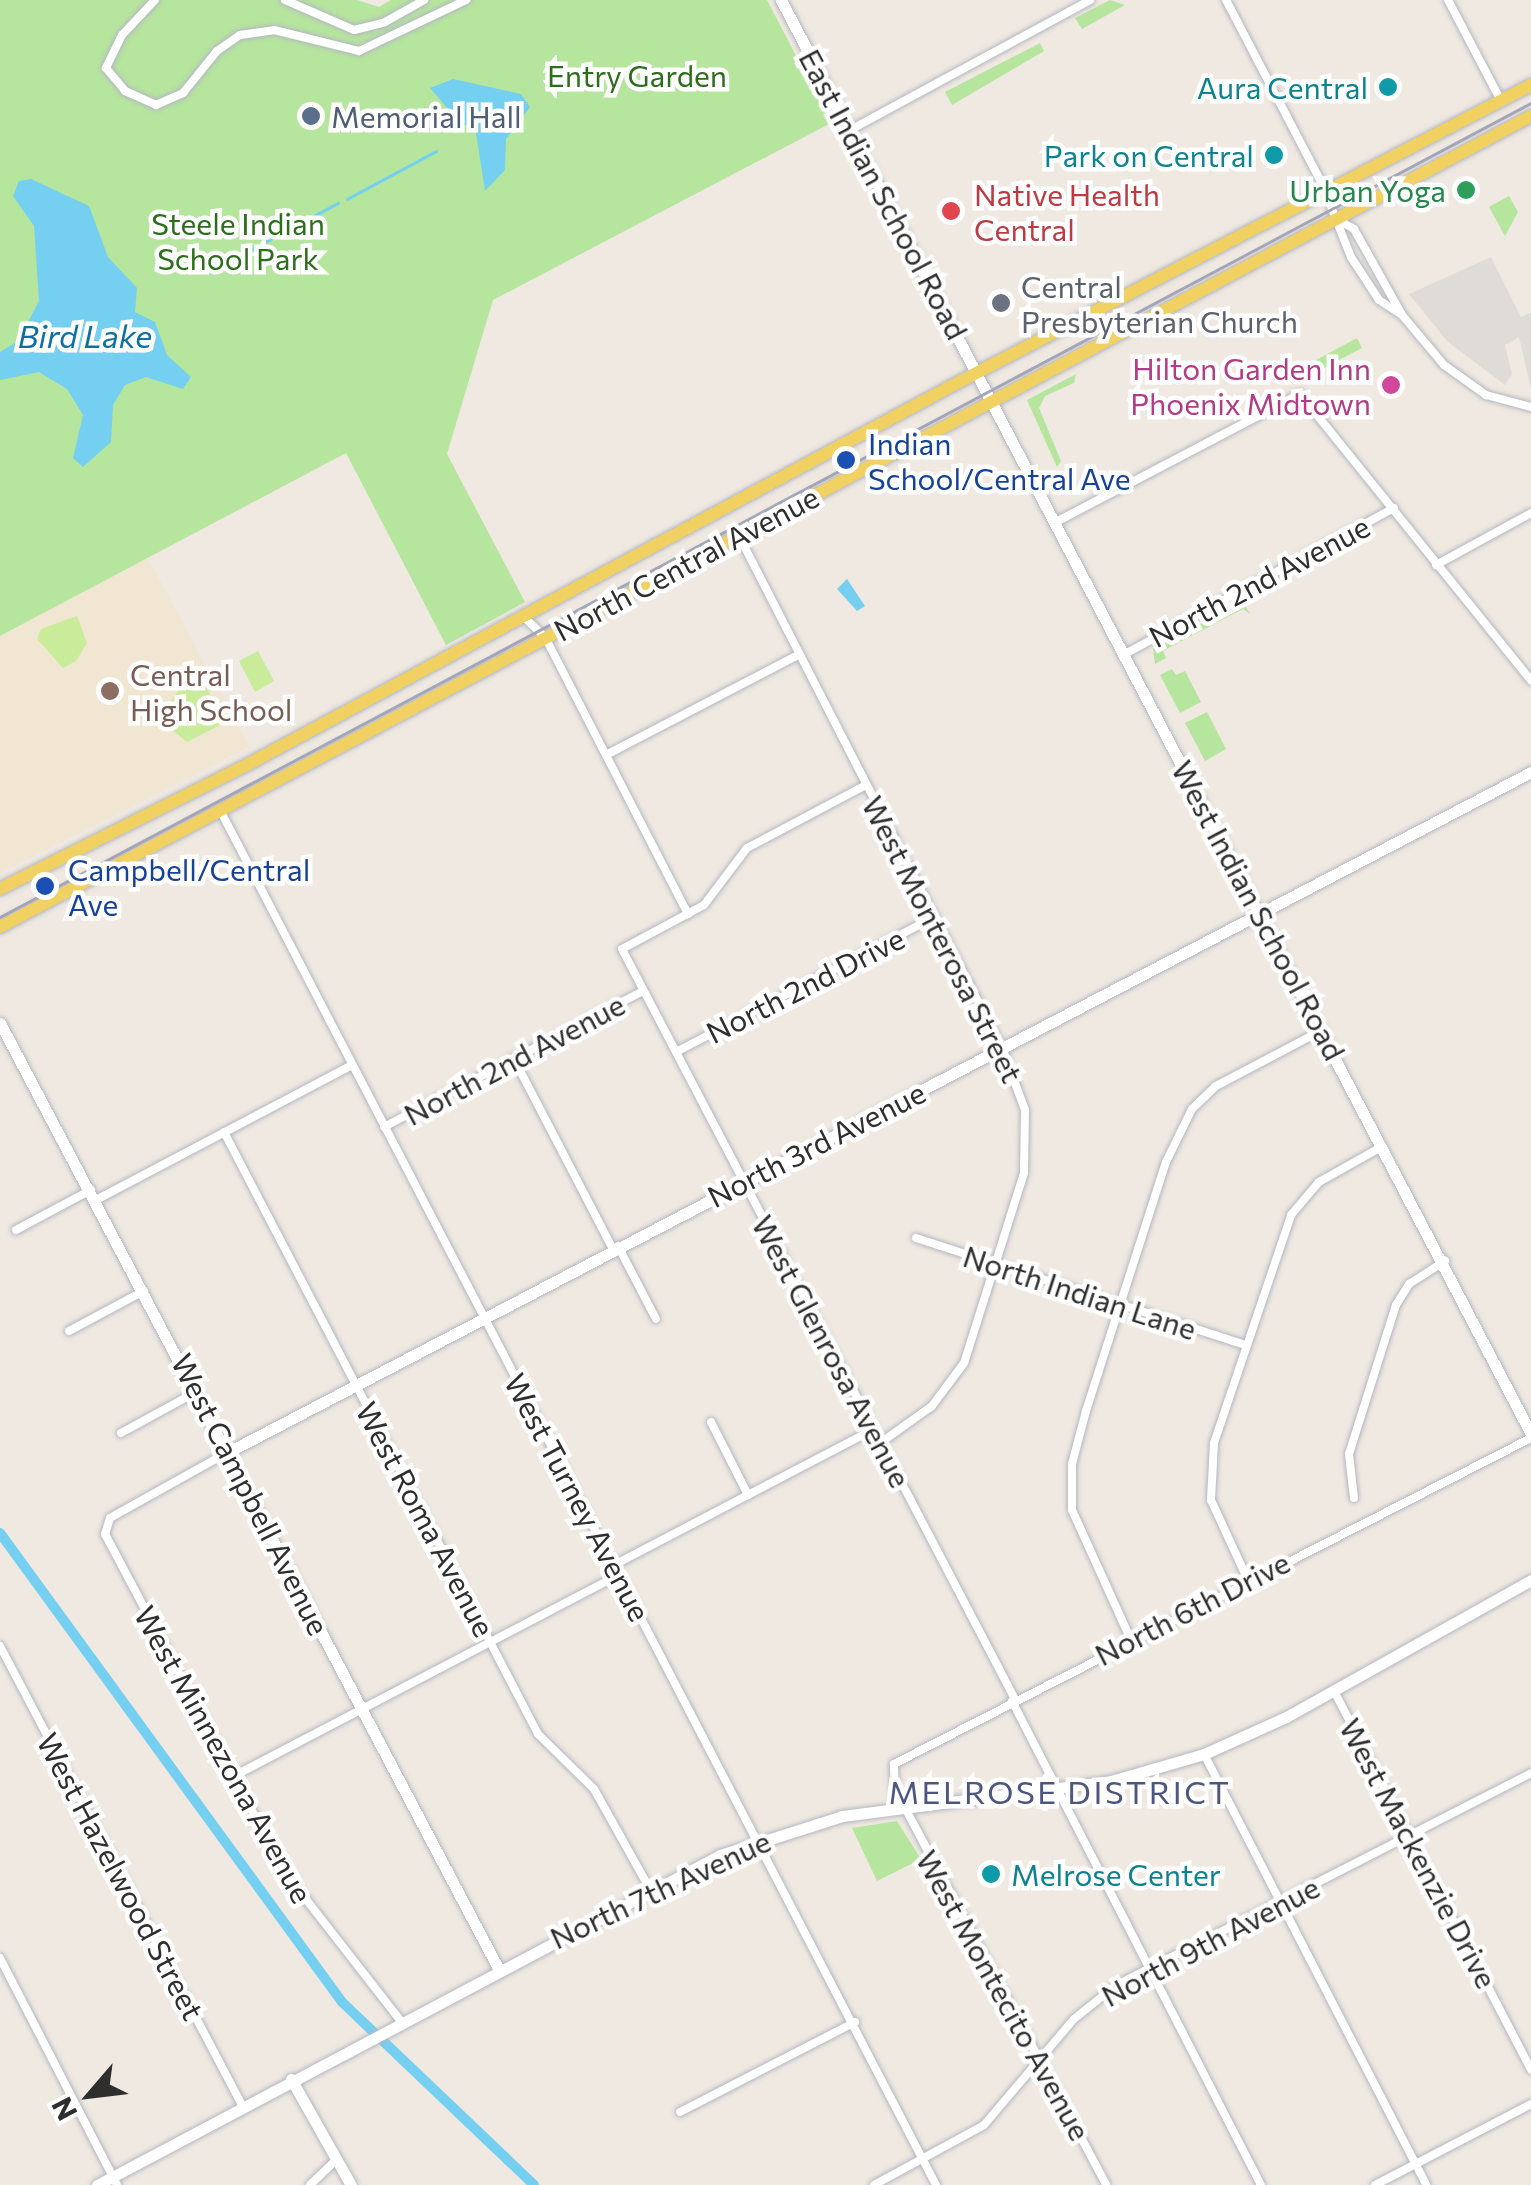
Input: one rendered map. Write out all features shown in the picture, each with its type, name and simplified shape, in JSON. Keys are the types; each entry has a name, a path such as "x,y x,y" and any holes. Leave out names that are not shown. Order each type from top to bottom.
{"main road":[{"name":"East Indian School Road","path":"781,0 987,387"},
{"name":"North Central Avenue","path":"0,888 524,617 980,372 1329,200 1531,86"},
{"name":"North Central Avenue","path":"0,927 1531,116"},
{"name":"West Indian School Road","path":"987,387 1445,1261 1531,1436"},
{"name":"North 3rd Avenue","path":"230,1450 1531,772"},
{"name":"West Campbell Avenue","path":"0,1023 199,1391 498,1968"},
{"name":"North 7th Avenue","path":"97,2185 114,2181 242,2106 498,1968 650,1889 759,1840 899,1806 1056,1789 1204,1754 1334,1690 1531,1580"},
{"path":"291,2079 334,2162 351,2185"}],"street":[{"path":"156,0 122,34 106,68 125,91 156,105 182,93 217,51 240,35 274,30 359,51 466,0"},
{"path":"284,0 354,30 385,22 424,0"},
{"path":"850,130 1090,0"},
{"path":"1226,0 1329,200 1367,284 1458,377 1486,394 1531,407"},
{"path":"1448,0 1502,101"},
{"path":"1338,220 1354,229 1402,316"},
{"path":"1056,522 1295,393 1321,412 1436,565 1531,680"},
{"name":"North 2nd Avenue","path":"1124,654 1394,508"},
{"path":"1436,565 1531,514"},
{"name":"West Monterosa Street","path":"740,536 1002,1048 1020,1090 1028,1137 964,1364 932,1406 879,1444"},
{"path":"524,617 545,636 688,914"},
{"path":"606,755 798,655"},
{"name":"North 2nd Avenue","path":"622,950 688,914 714,894 746,848 866,785"},
{"name":"West Turney Avenue","path":"219,809 855,2022 936,2185"},
{"name":"North 2nd Drive","path":"676,1052 934,918"},
{"name":"West Glenrosa Avenue","path":"622,950 1261,2185"},
{"name":"North 2nd Avenue","path":"384,1127 644,991"},
{"path":"1130,1640 1077,1530 1070,1486 1086,1411 1176,1136 1192,1109 1216,1086 1322,1030"},
{"path":"514,1059 656,1318"},
{"path":"16,1230 224,1132 352,1065"},
{"name":"West Roma Avenue","path":"224,1132 538,1734 594,1789 650,1889"},
{"path":"1247,1578 1217,1520 1211,1483 1214,1442 1281,1237 1300,1203 1319,1182 1384,1145"},
{"name":"North Indian Lane","path":"916,1238 1245,1345"},
{"path":"1354,1498 1349,1454 1396,1305 1409,1284 1445,1261"},
{"path":"69,1331 144,1291"},
{"path":"121,1433 199,1391"},
{"path":"711,1422 748,1494"},
{"path":"614,1564 872,1430"},
{"name":"North 6th Drive","path":"899,1806 894,1764 1247,1578 1531,1436"},
{"name":"North 3rd Avenue","path":"105,1523 230,1450"},
{"name":"West Minnezona Avenue","path":"105,1523 232,1776 306,1904 400,2020"},
{"path":"232,1776 619,1575"},
{"name":"West Hazelwood Street","path":"0,1646 242,2106"},
{"name":"West Mackenzie Drive","path":"1334,1690 1531,2070"},
{"path":"1204,1754 1426,2185"},
{"name":"North 9th Avenue","path":"874,2185 984,2125 1074,2019 1150,1967 1531,1773"},
{"name":"West Montecito Avenue","path":"899,1806 976,1950 1042,2059 1106,2185"},
{"path":"0,1958 114,2181"},
{"path":"680,2112 855,2022"},
{"path":"1375,2185 1531,2104"},
{"path":"310,2185 334,2162"}],"shaded area":[{"path":"1491,257 1521,317 1531,313 1531,389 1519,337 1505,345 1512,374 1505,385 1448,342 1409,294"},
{"name":"Central High School","path":"148,558 249,747 0,873 0,636"}],"green space":[{"name":"Steele Indian School Park","path":"0,0 357,0 379,7 391,0 767,0 831,123 493,300 447,454 525,602 446,645 346,453 0,636"},
{"path":"1110,0 1125,5 1082,29 1075,18"},
{"path":"1040,43 1044,51 952,105 945,92"},
{"path":"1509,196 1518,212 1505,236 1489,207"},
{"path":"1357,338 1362,348 1302,379 1292,373"},
{"path":"1076,374 1074,383 1045,396 1039,408 1061,461 1057,467 1027,400"},
{"path":"1243,602 1250,614 1243,609 1163,651 1166,658 1155,664 1153,649"},
{"path":"77,616 87,643 76,661 63,668 37,639 41,629"},
{"path":"258,651 274,681 255,692 239,661"},
{"path":"1172,669 1176,675 1185,671 1201,702 1180,713 1160,675"},
{"path":"201,678 223,717 220,725 187,742 170,728 165,709 181,687"},
{"path":"1207,712 1226,749 1205,761 1185,723"},
{"path":"897,1821 921,1859 877,1881 852,1828"}],"water":[{"path":"453,79 521,94 530,107 506,139 505,170 485,191 475,126 462,125 430,88"},
{"name":"Bird Lake","path":"31,179 89,206 108,257 137,288 135,312 155,322 167,355 191,377 183,389 146,377 125,385 113,405 111,442 83,467 73,458 83,415 67,389 39,372 0,380 0,352 18,341 39,301 34,226 13,196 19,181"},
{"path":"847,579 865,606 857,611 837,589"}],"waterway":[{"path":"347,199 436,151"},
{"path":"239,256 338,203"},
{"path":"0,1533 342,2002 534,2185"}],"tram line":[{"path":"0,917 1531,103"}],"place":[{"name":"Aura Central","path":"1388,87"},
{"name":"Memorial Hall","path":"311,116"},
{"name":"Park on Central","path":"1274,155"},
{"name":"Urban Yoga","path":"1466,190"},
{"name":"Native Health Central","path":"951,211"},
{"name":"Central Presbyterian Church","path":"1001,303"},
{"name":"Hilton Garden Inn Phoenix Midtown","path":"1391,385"},
{"name":"Indian School/Central Ave","path":"846,460"},
{"name":"Central High School","path":"110,691"},
{"name":"Campbell/Central Ave","path":"45,886"},
{"name":"Melrose Center","path":"991,1874"}],"district":[{"name":"MELROSE DISTRICT","path":"1060,1791"}],"park label":[{"name":"Entry Garden","path":"637,75"}]}
